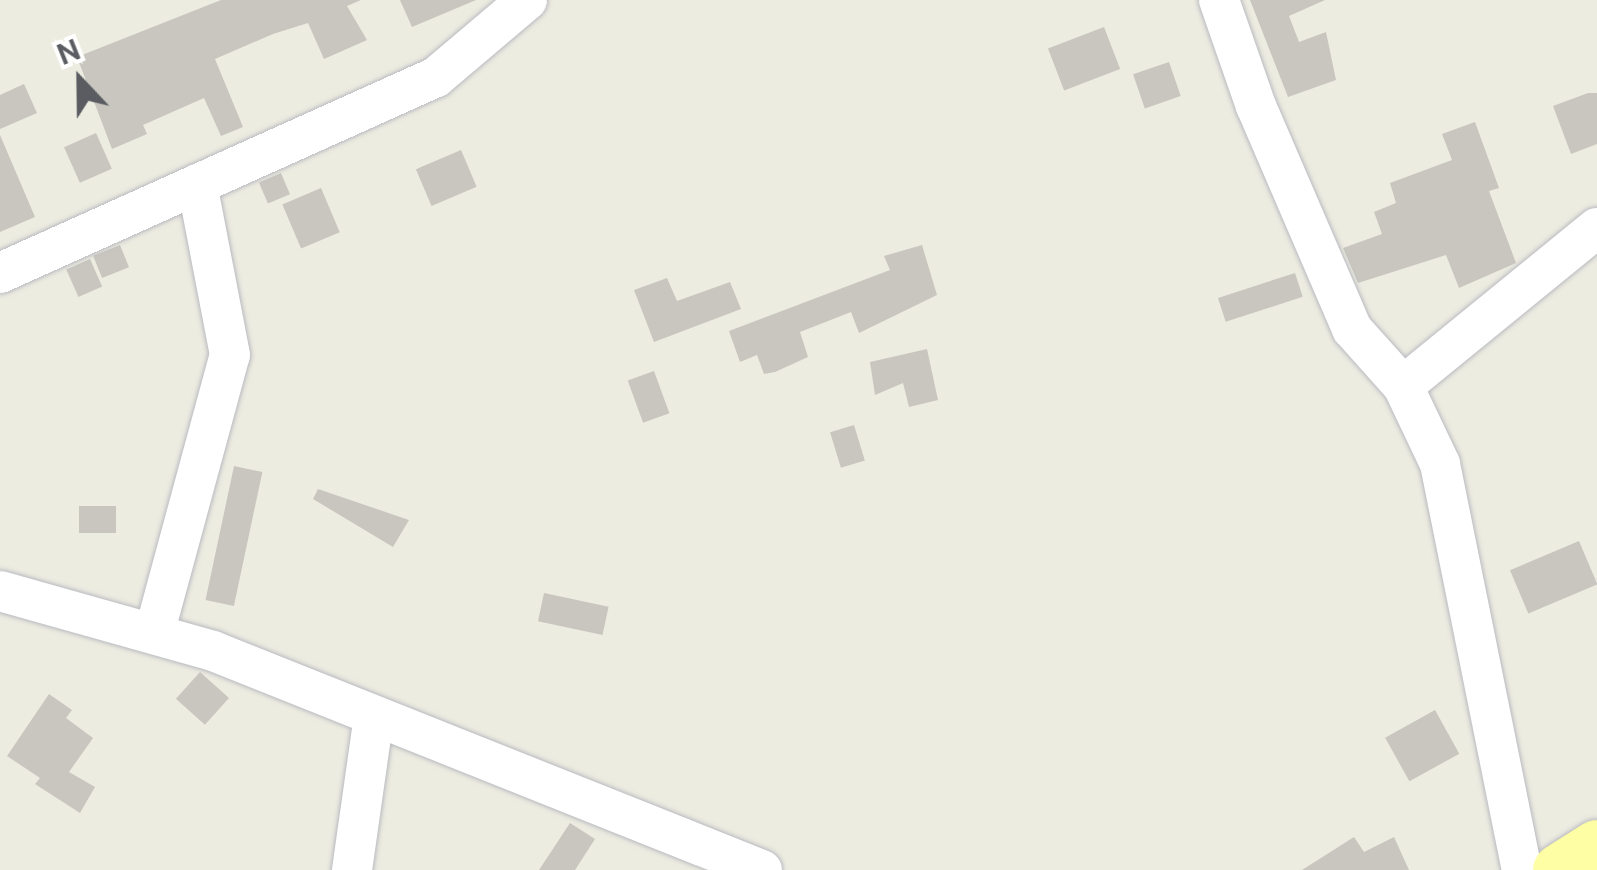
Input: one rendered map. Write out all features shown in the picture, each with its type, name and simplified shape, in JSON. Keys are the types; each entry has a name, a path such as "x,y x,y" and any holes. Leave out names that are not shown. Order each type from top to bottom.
{"main road":[{"path":"1559,870 1597,846"}],"street":[{"path":"0,273 436,78 526,0"},
{"path":"1219,0 1256,106 1352,329 1403,386 1440,464 1522,870"},
{"path":"154,634 230,355 197,184"},
{"path":"1403,386 1597,228"},
{"path":"0,591 154,634 374,716 762,870"},
{"path":"352,870 374,716"}],"building":[{"path":"221,0 361,0 347,6 367,40 324,59 308,23 273,34 215,59 243,127 221,136 204,98 143,125 147,134 112,149 77,57"},
{"path":"400,0 476,0 412,27"},
{"path":"1250,0 1325,0 1289,16 1299,42 1326,32 1336,80 1288,97"},
{"path":"1104,27 1120,69 1064,91 1048,49"},
{"path":"1169,62 1181,96 1145,108 1133,74"},
{"path":"24,84 37,113 0,129 0,95"},
{"path":"1597,93 1597,144 1571,154 1553,106"},
{"path":"1475,122 1499,188 1489,191 1516,263 1459,288 1446,255 1358,283 1343,248 1382,234 1374,212 1396,203 1390,183 1452,160 1442,134"},
{"path":"96,133 112,169 80,183 64,147"},
{"path":"0,135 35,217 0,232"},
{"path":"461,150 477,187 432,206 416,169"},
{"path":"281,173 290,194 268,204 259,182"},
{"path":"321,188 340,232 301,249 282,204"},
{"path":"120,245 129,267 102,278 93,256"},
{"path":"922,245 937,295 859,333 851,312 800,332 808,357 775,372 764,374 757,355 740,362 729,331 890,270 884,256"},
{"path":"90,259 102,286 78,297 66,270"},
{"path":"1295,273 1303,297 1226,322 1218,298"},
{"path":"667,278 677,301 730,282 741,309 654,342 634,290"},
{"path":"927,349 938,400 909,407 903,383 875,395 870,362"},
{"path":"654,371 669,413 643,423 628,381"},
{"path":"854,425 865,460 841,468 830,432"},
{"path":"234,466 262,472 234,606 206,600"},
{"path":"318,489 409,520 393,547 313,499"},
{"path":"79,506 116,506 116,533 79,533"},
{"path":"1579,541 1597,584 1528,614 1510,570"},
{"path":"544,593 609,607 603,635 538,621"},
{"path":"200,672 229,698 205,725 176,699"},
{"path":"49,694 72,710 66,718 93,738 69,772 95,787 80,813 35,784 40,778 7,756"},
{"path":"1435,710 1459,754 1409,781 1385,738"},
{"path":"570,823 595,839 575,870 539,870"},
{"path":"1354,837 1364,852 1394,837 1409,870 1302,870"}]}
